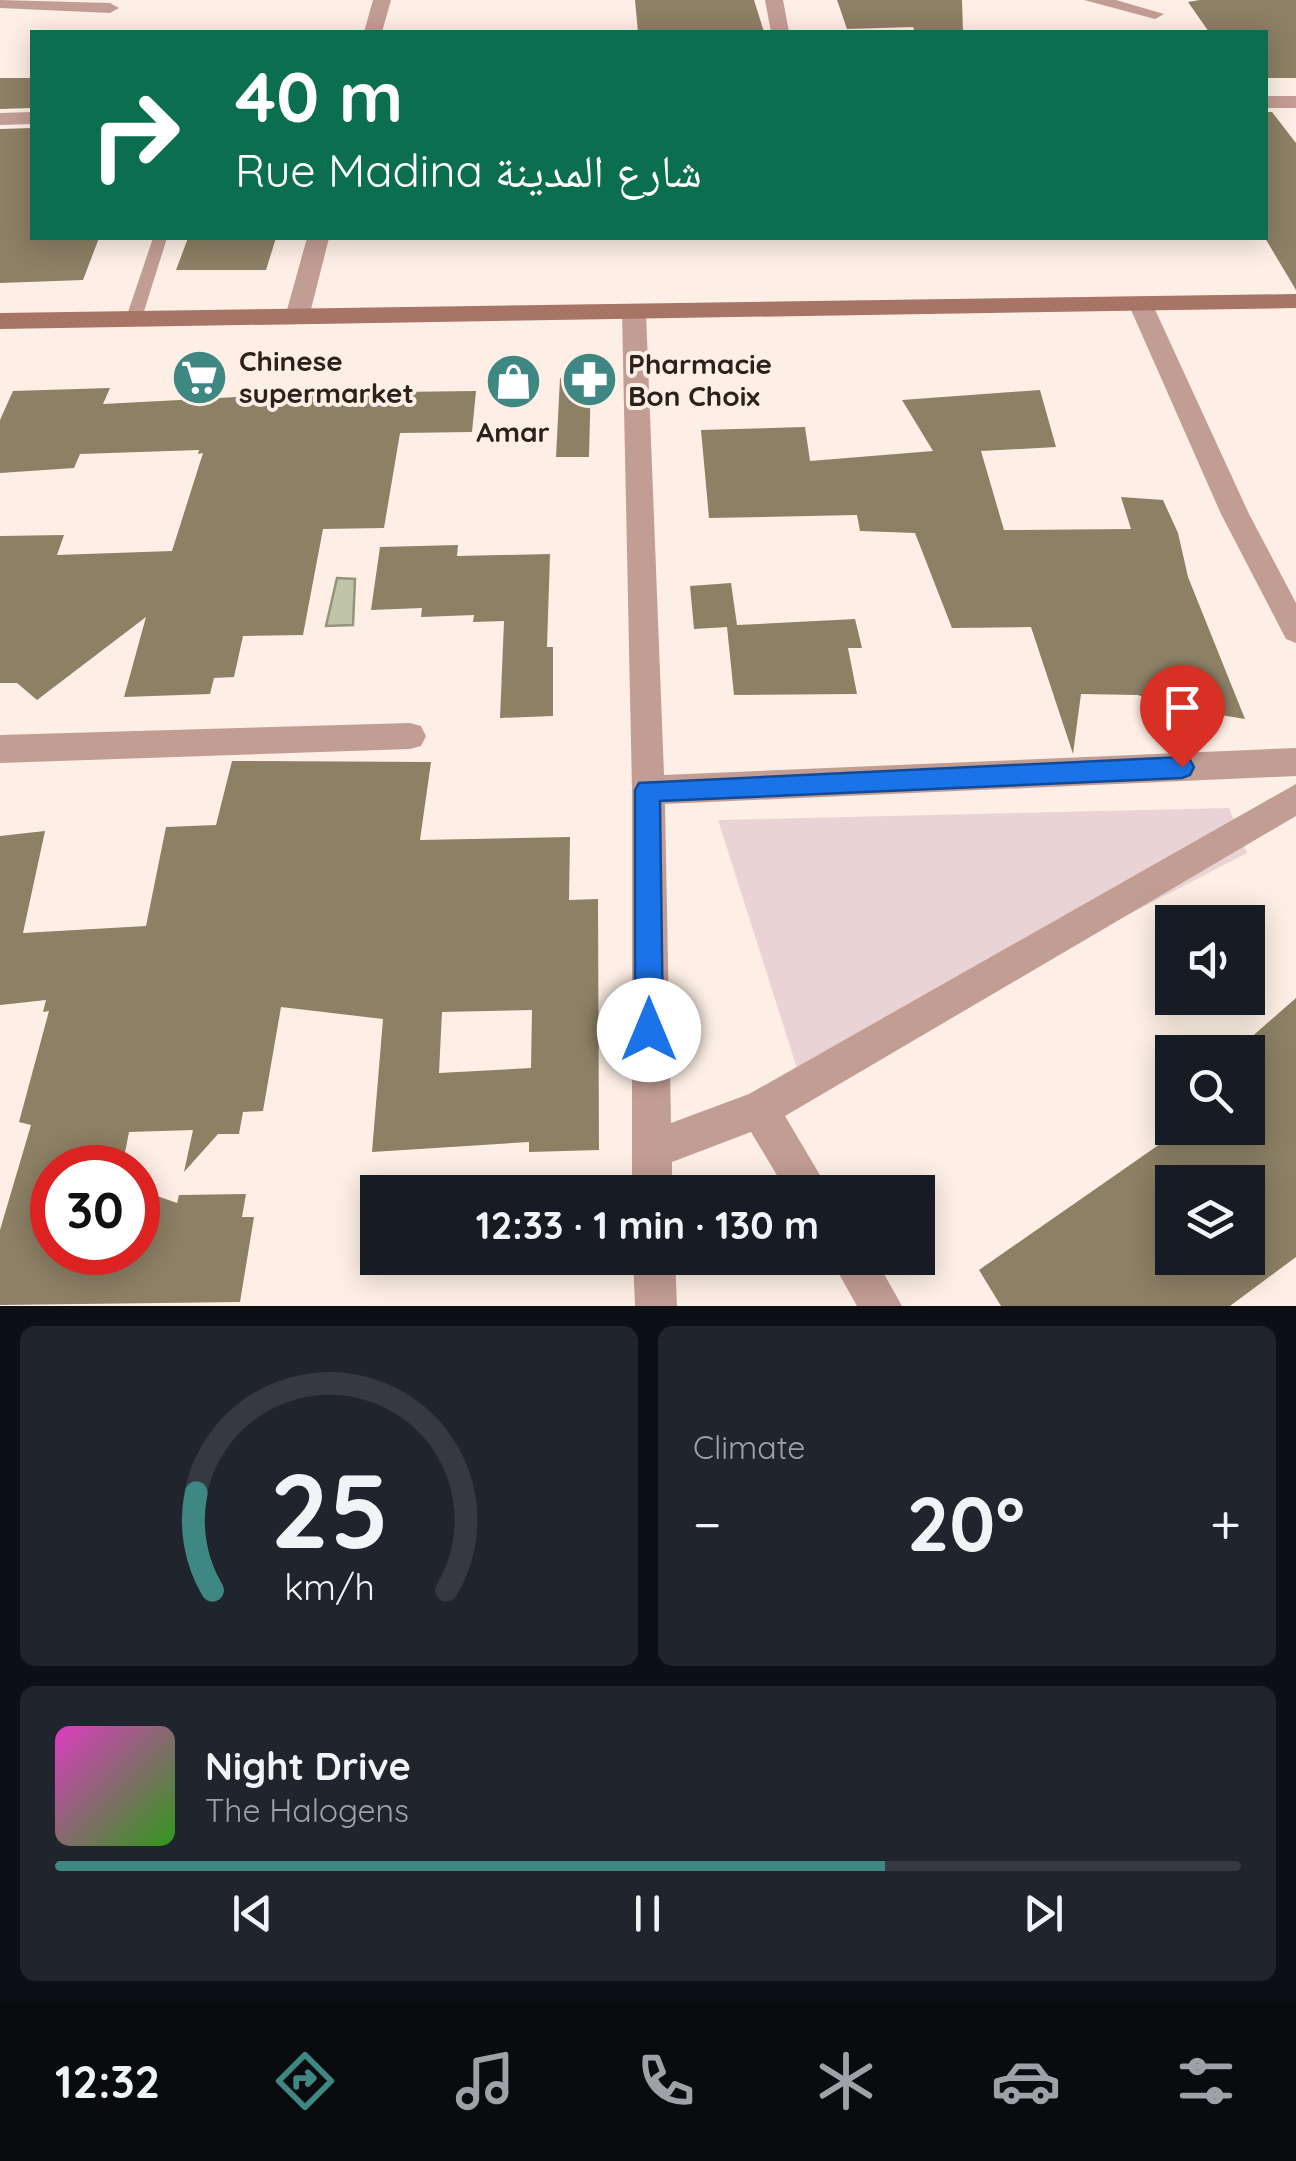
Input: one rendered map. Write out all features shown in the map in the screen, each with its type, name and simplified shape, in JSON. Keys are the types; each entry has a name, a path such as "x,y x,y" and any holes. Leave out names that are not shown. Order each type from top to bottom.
{"main road":[{"path":"2,327 133,320 1296,301"}],"street":[{"path":"374,30 382,0"},
{"path":"774,0 780,30"},
{"path":"1093,0 1161,7"},
{"path":"0,3 112,4 101,30"},
{"path":"1144,30 1161,7"},
{"path":"1268,102 1296,102"},
{"path":"0,119 30,118"},
{"path":"297,317 317,240"},
{"path":"1140,303 1234,514 1296,631"},
{"path":"634,312 648,790 651,1175"},
{"path":"0,748 410,736"},
{"path":"648,790 1296,762"},
{"path":"650,1150 759,1110 1296,798"},
{"path":"759,1110 799,1175"},
{"path":"655,1275 656,1306"},
{"path":"862,1275 882,1306"}],"lane":[{"path":"133,320 159,240"}],"shaded area":[{"path":"337,578 355,579 353,625 326,626"},
{"path":"1229,808 1247,853 802,1084 718,820"}],"building":[{"path":"635,0 754,0 763,30 638,30"},
{"path":"837,0 962,0 963,30 847,29"},
{"path":"1296,0 1296,78 1268,78 1268,30 1208,30 1188,2"},
{"path":"0,78 30,78 30,108 0,109"},
{"path":"1268,112 1296,143 1296,290 1266,240"},
{"path":"30,128 30,240 98,240 83,280 0,283 0,129"},
{"path":"187,240 275,240 266,270 176,270"},
{"path":"591,377 589,457 556,457 560,378"},
{"path":"110,388 103,404 315,393 476,391 472,432 400,433 384,528 323,529 303,635 243,636 234,677 214,678 210,694 124,697 146,617 37,700 17,683 0,683 0,536 64,535 57,555 172,551 203,453 198,454 199,450 80,454 74,468 0,473 0,420 13,391"},
{"path":"1040,390 1056,447 981,451 1004,530 1131,529 1121,497 1163,500 1178,533 1188,577 1245,719 1166,706 1138,695 1081,694 1073,754 1031,627 952,628 915,533 860,531 857,515 709,518 701,430 805,427 810,461 933,451 902,400"},
{"path":"458,545 457,556 550,554 547,647 553,647 553,716 500,718 504,621 473,622 474,615 421,617 422,608 371,610 380,547"},
{"path":"731,583 737,625 855,619 862,648 848,648 857,694 734,695 727,627 694,629 690,586"},
{"path":"232,761 431,762 420,840 570,837 569,900 598,899 599,1150 529,1152 529,1142 372,1152 383,1019 281,1007 263,1111 243,1112 239,1134 218,1134 184,1172 193,1130 129,1132 126,1145 30,1145 30,1275 160,1275 160,1197 177,1203 179,1195 246,1194 242,1217 254,1217 240,1302 0,1305 0,1230 31,1125 19,1122 49,1011 43,1012 46,1000 0,1005 0,836 45,831 23,933 146,926 166,827 216,825","holes":["532,1010 531,1068 439,1073 442,1012"]},
{"path":"1296,998 1296,1257 1230,1306 1001,1306 979,1270 1159,1145 1265,1145 1265,1035 1254,1035"}],"place":[{"name":"Chinese supermarket","path":"200,377"},
{"name":"Pharmacie Bon Choix","path":"589,380"},
{"name":"Amar","path":"513,381"}],"route":[{"path":"649,1030 648,790 1182,767"}]}
